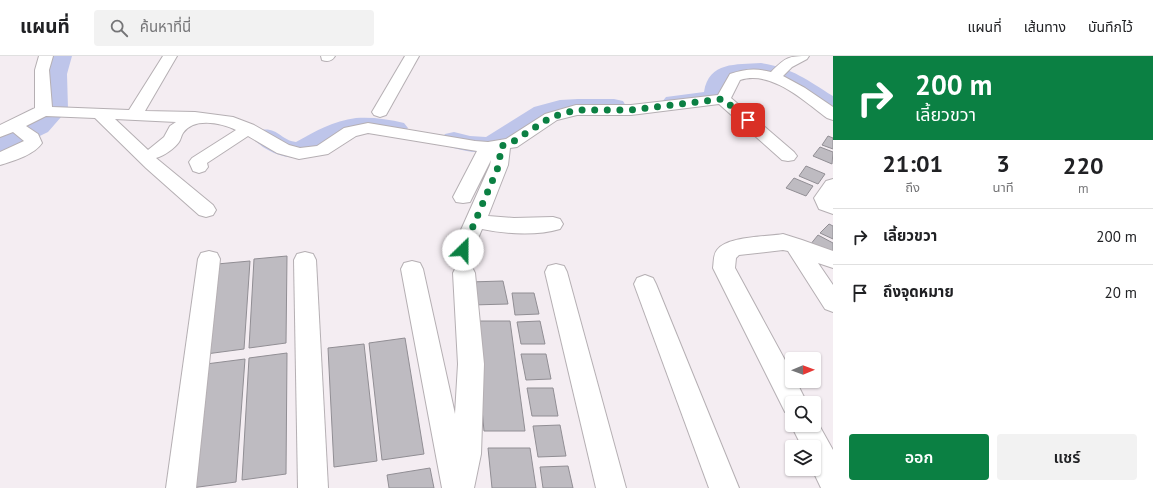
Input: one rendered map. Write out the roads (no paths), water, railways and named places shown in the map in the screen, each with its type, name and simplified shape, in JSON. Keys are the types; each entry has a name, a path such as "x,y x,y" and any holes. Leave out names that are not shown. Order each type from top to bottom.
{"street":[{"path":"46,56 43,62 42,78 45,106 48,111"},
{"path":"134,114 170,56"},
{"path":"380,112 412,56"},
{"path":"777,74 787,64 802,56"},
{"path":"725,101 732,86 732,81 738,75 750,73 777,74 833,115"},
{"path":"725,101 788,156"},
{"path":"0,159 30,145 34,141 17,132 48,111 195,117 233,122 283,149 299,154 322,150 350,132 368,128 475,146 495,146 511,143 551,117 576,110 631,110 725,101 744,106 772,123"},
{"path":"99,113 152,164 206,210"},
{"path":"155,153 172,140 176,130 195,117"},
{"path":"199,167 198,162 200,160 248,129"},
{"path":"463,197 495,146"},
{"path":"459,488 467,454 471,364 463,261 475,220 499,165 495,146"},
{"path":"833,185 824,198 826,204 833,207"},
{"path":"475,220 494,225 515,227 554,224"},
{"path":"790,396 724,268 725,255 733,248 783,242 794,244 833,260"},
{"path":"794,244 833,303"},
{"path":"180,488 209,259"},
{"path":"306,260 313,488"},
{"path":"412,269 459,488"},
{"path":"556,272 611,488"},
{"path":"645,284 724,488"},
{"path":"809,432 833,480"}],"waterway":[{"path":"0,145 39,127 56,109 56,74 61,56"},
{"path":"674,102 715,98 717,84 723,75 730,72 761,70 774,72 787,77 833,107"},
{"path":"454,140 474,145 487,145 501,140 536,116 551,109 578,106 614,106"},
{"path":"265,136 278,145 288,149 297,150 349,126 369,125 395,128"}]}
